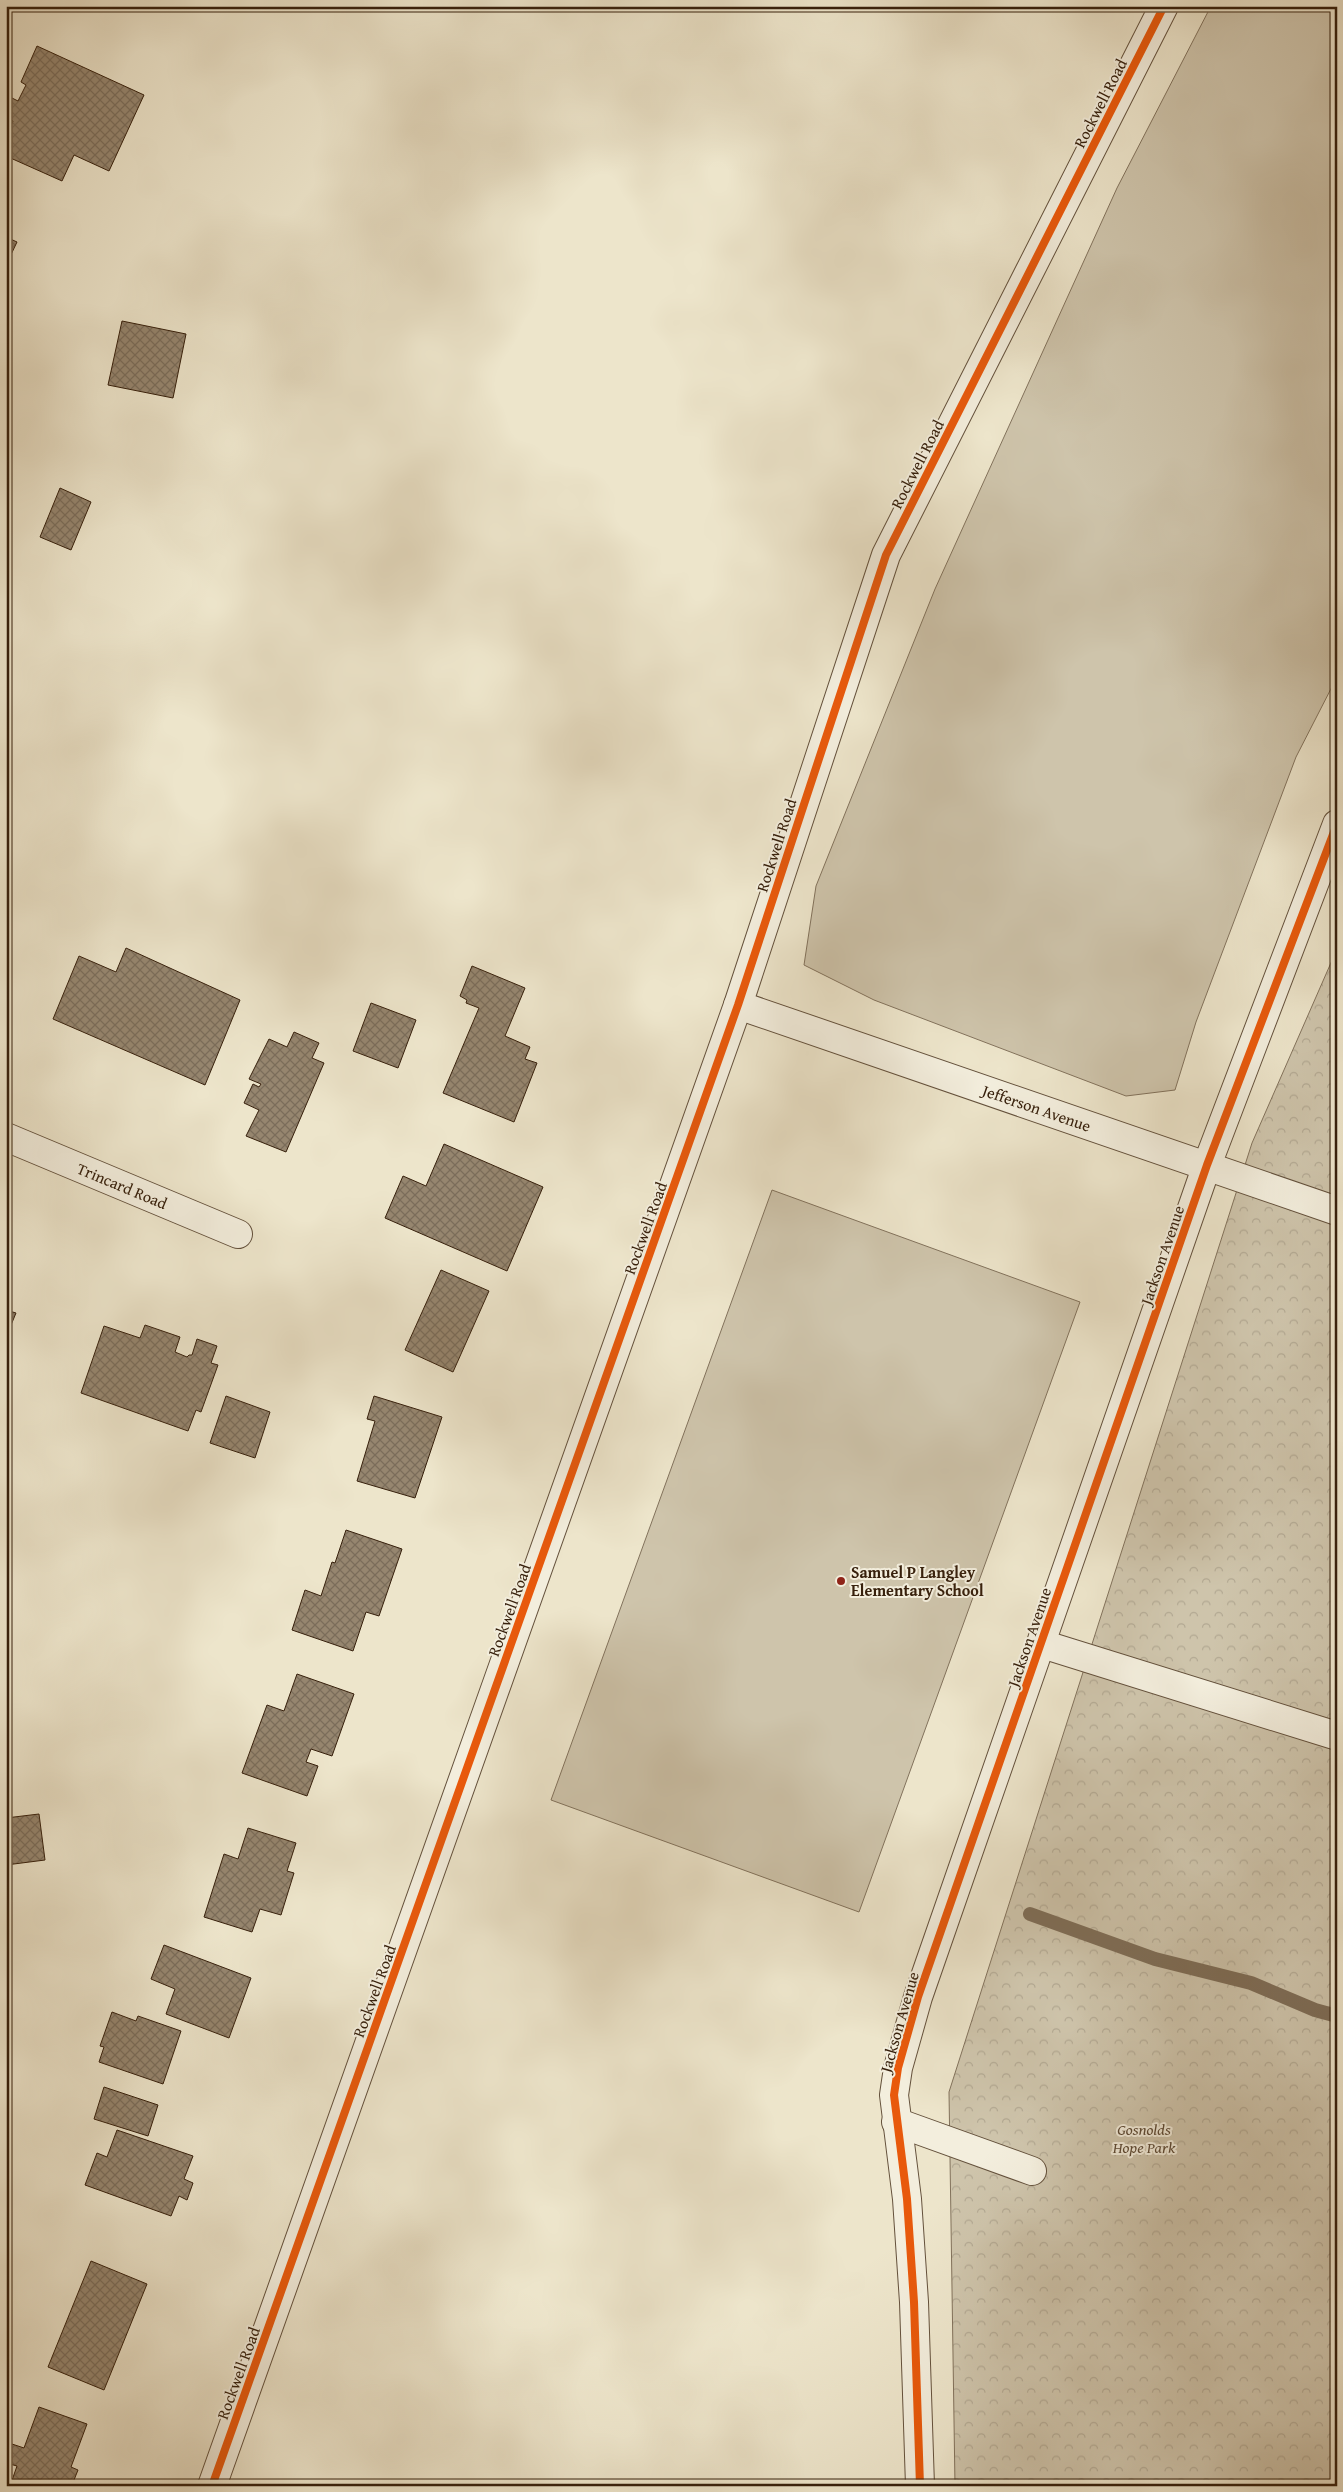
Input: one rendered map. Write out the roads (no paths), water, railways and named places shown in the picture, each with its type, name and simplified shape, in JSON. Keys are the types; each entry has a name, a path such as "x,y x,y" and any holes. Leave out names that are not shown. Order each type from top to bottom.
{"street":[{"name":"Rockwell Road","path":"212,2486 738,1005 886,555 1164,6"},
{"name":"Jackson Avenue","path":"920,2486 914,2302 907,2199 894,2095 898,2068 918,1997 1207,1165 1337,824"},
{"name":"Jefferson Avenue","path":"738,1005 1337,1211"},
{"name":"Trincard Road","path":"6,1137 238,1234"},
{"path":"1042,1644 1337,1736"},
{"path":"896,2122 1032,2171"}],"waterway":[{"path":"1030,1914 1155,1959 1251,1983 1315,2010 1337,2016"}],"place":[{"name":"Samuel P Langley Elementary School","path":"841,1581"}],"park label":[{"name":"Gosnolds Hope Park","path":"1144,2138"}]}
